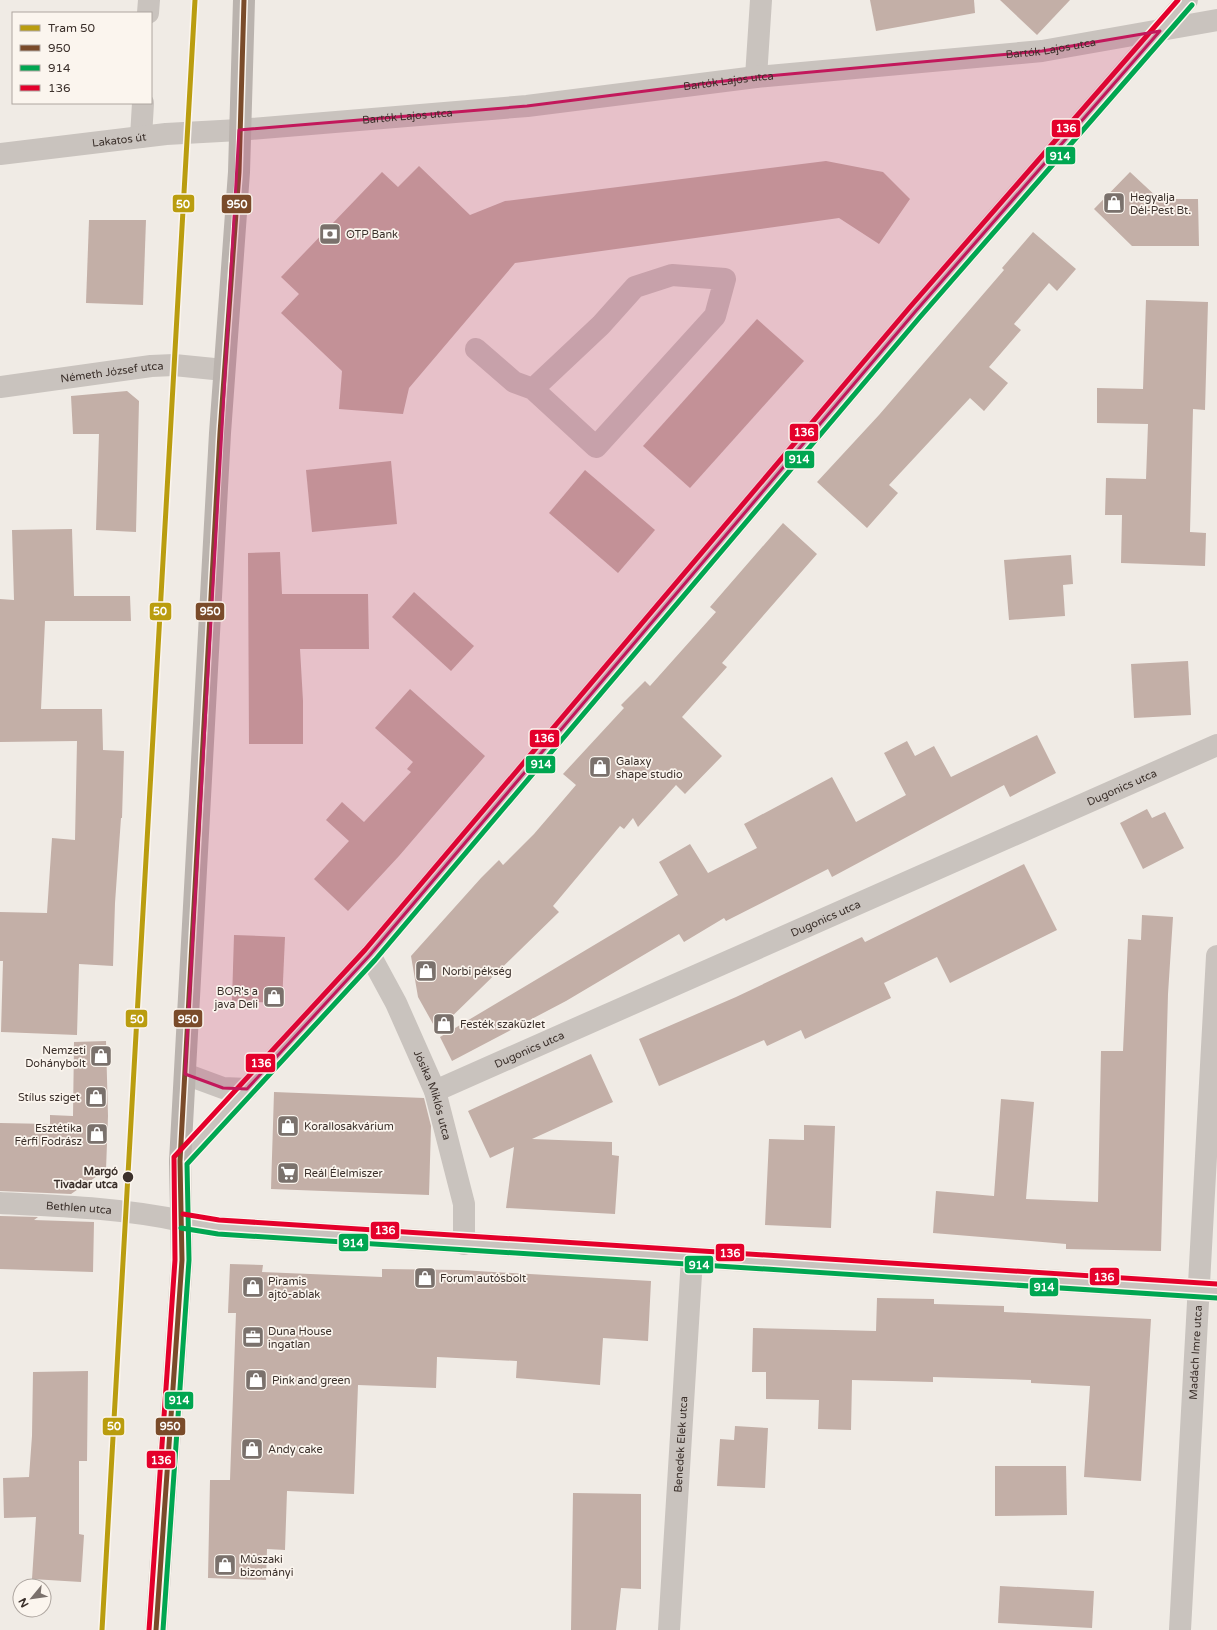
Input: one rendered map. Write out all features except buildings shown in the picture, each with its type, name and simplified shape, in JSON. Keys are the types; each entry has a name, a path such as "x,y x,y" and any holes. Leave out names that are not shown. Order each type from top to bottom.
{"main road":[{"path":"156,1630 182,1260 180,1161 224,370 239,172 239,130 244,0"}],"street":[{"path":"148,12 149,0"},
{"path":"756,76 761,0"},
{"path":"180,1161 370,955 915,312 1187,0"},
{"name":"Bartók Lajos utca","path":"239,130 527,106 756,76 1042,51 1217,20"},
{"path":"141,137 143,104"},
{"name":"Lakatos út","path":"0,154 188,132 239,130"},
{"path":"476,349 514,382 533,389 596,447 714,316 725,279 672,275 635,287 601,325 533,389"},
{"name":"Németh József utca","path":"0,387 150,366 174,365 224,370"},
{"name":"Dugonics utca","path":"435,1091 1217,745"},
{"name":"Jósika Miklós utca","path":"370,955 396,1003 435,1091 464,1204 464,1244"},
{"name":"Madách Imre utca","path":"1180,1630 1208,1290 1217,956"},
{"path":"185,1074 223,1088 247,1089"},
{"name":"Bethlen utca","path":"0,1203 95,1208 153,1215 218,1227 464,1244 1208,1290"},
{"name":"Benedek Elek utca","path":"669,1630 692,1258"}],"highlighted area":[{"path":"1160,31 915,312 370,955 247,1089 223,1088 185,1074 239,130 527,106 756,77 1042,51"}],"tram line":[{"name":"50","path":"102,1630 195,0"}],"transit line":[{"name":"950","path":"156,1630 182,1260 180,1161 220,433 239,172 244,0"},
{"name":"136","path":"149,1630 175,1260 174,1157 365,950 910,307 1178,0"},
{"name":"914","path":"163,1630 189,1260 187,1164 375,960 920,317 1192,5"},
{"name":"136","path":"183,1214 219,1220 1217,1284"},
{"name":"914","path":"181,1228 218,1234 1217,1298"}],"place":[{"name":"Hegyalja Dél-Pest Bt.","path":"1114,203"},
{"name":"OTP Bank","path":"330,234"},
{"name":"Galaxy shape studio","path":"600,767"},
{"name":"Norbi pékség","path":"426,971"},
{"name":"BOR's a java Deli","path":"274,997"},
{"name":"Festék szaküzlet","path":"444,1024"},
{"name":"Nemzeti Dohánybolt","path":"101,1056"},
{"name":"Stílus sziget","path":"96,1097"},
{"name":"Korallosakvárium","path":"288,1126"},
{"name":"Esztétika Férfi Fodrász","path":"97,1134"},
{"name":"Reál Élelmiszer","path":"288,1173"},
{"name":"Margó Tivadar utca","path":"128,1177"},
{"name":"Forum autósbolt","path":"425,1278"},
{"name":"Piramis ajtó-ablak","path":"253,1287"},
{"name":"Duna House ingatlan","path":"253,1337"},
{"name":"Pink and green","path":"256,1380"},
{"name":"Andy cake","path":"252,1449"},
{"name":"Műszaki bizományi","path":"225,1565"}]}
